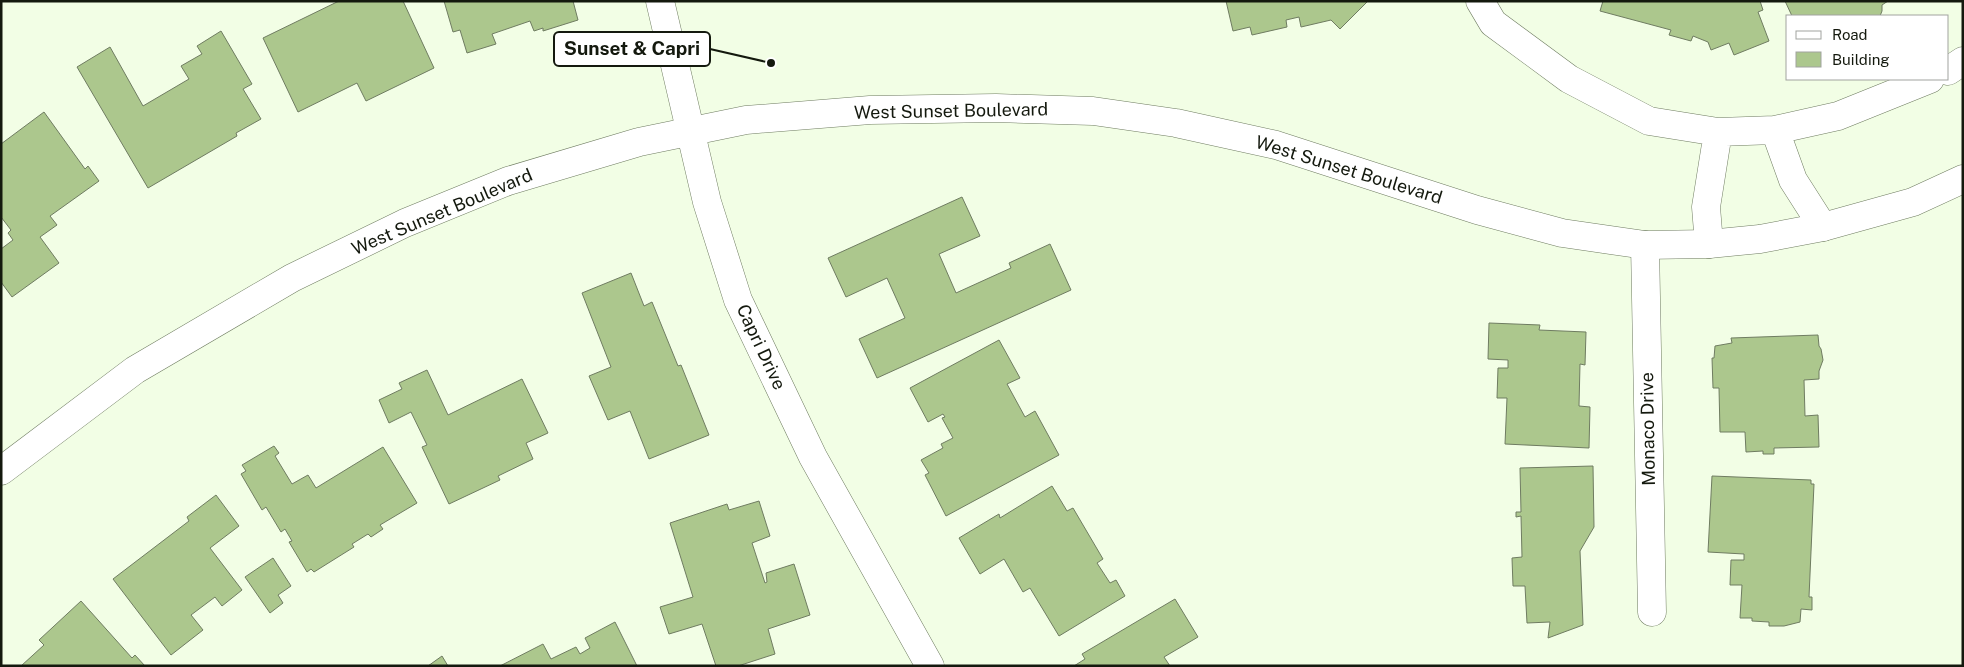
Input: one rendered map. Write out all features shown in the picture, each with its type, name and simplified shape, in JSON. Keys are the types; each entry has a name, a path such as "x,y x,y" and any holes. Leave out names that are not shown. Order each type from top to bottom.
{"main road":[{"name":"Capri Drive","path":"660,1 707,202 738,300 813,457 930,666"},
{"path":"1480,1 1493,23 1569,78 1649,121 1718,132 1775,130 1838,116 1928,80"},
{"path":"1949,70 1963,61"},
{"name":"West Sunset Boulevard","path":"1,471 135,370 292,278 405,223 508,181 639,142 746,120 870,110 996,108 1093,111 1176,123 1276,145 1477,210 1562,233 1645,245 1709,244 1760,239 1822,227 1913,202 1963,179"},
{"path":"1775,130 1793,180 1822,227"},
{"path":"1709,244 1706,207 1718,132"},
{"name":"Monaco Drive","path":"1645,245 1652,612"}],"building":[{"path":"339,1 403,1 434,68 366,101 357,83 298,112 263,38"},
{"path":"444,1 573,1 578,20 543,31 543,28 534,31 530,21 492,34 496,44 467,53 460,30 453,32"},
{"path":"1226,1 1368,1 1340,29 1331,20 1301,27 1299,17 1286,20 1287,27 1252,35 1250,27 1233,31"},
{"path":"1603,1 1760,1 1763,10 1758,12 1769,41 1734,55 1729,43 1711,50 1708,42 1693,36 1691,41 1669,35 1671,30 1600,11"},
{"path":"1785,1 1888,1 1882,5 1880,15 1792,15"},
{"path":"221,31 252,84 243,89 261,119 236,133 237,136 148,188 77,67 110,47 143,106 189,79 181,66 202,54 197,46"},
{"path":"44,112 85,169 88,166 99,181 50,216 57,225 40,237 59,263 12,297 1,282 1,249 13,240 8,233 11,230 1,217 1,144"},
{"path":"962,197 980,236 939,254 956,293 1011,268 1009,263 1050,244 1071,290 877,378 859,339 905,318 887,278 846,297 828,258"},
{"path":"631,273 644,306 652,302 678,366 681,365 709,435 649,459 630,411 608,420 589,376 611,367 582,293"},
{"path":"1489,323 1540,325 1539,330 1586,332 1585,365 1580,364 1579,406 1590,407 1589,448 1505,444 1507,398 1497,398 1498,368 1508,368 1508,360 1488,359"},
{"path":"1818,335 1823,360 1819,371 1819,379 1804,380 1805,416 1818,415 1819,447 1774,448 1774,454 1763,454 1763,451 1746,452 1745,432 1720,432 1719,388 1713,388 1712,358 1714,358 1715,346 1732,343 1731,338"},
{"path":"999,340 1020,378 1007,384 1025,417 1035,411 1059,455 946,516 925,475 929,473 921,460 943,448 941,444 953,438 942,418 945,417 943,414 928,422 910,388"},
{"path":"427,370 448,415 522,379 548,433 526,443 533,459 498,476 500,480 449,504 422,447 427,445 411,412 389,423 379,400 402,389 399,383"},
{"path":"274,446 279,453 275,456 292,484 308,475 316,488 383,447 417,503 380,525 383,529 371,537 368,534 352,544 354,547 314,572 311,569 307,572 289,542 292,541 285,529 281,532 266,507 262,510 241,474 246,471 242,465"},
{"path":"1593,466 1594,527 1580,551 1583,625 1548,638 1550,622 1527,623 1525,586 1513,586 1512,558 1522,557 1521,516 1516,517 1516,512 1521,512 1520,468"},
{"path":"1712,476 1811,480 1811,484 1814,484 1809,597 1812,597 1812,610 1801,609 1800,622 1784,626 1769,626 1769,622 1752,621 1752,618 1740,618 1742,585 1730,585 1731,560 1744,560 1744,554 1708,552"},
{"path":"1052,486 1067,511 1073,508 1103,559 1097,563 1110,583 1116,580 1125,596 1059,636 1030,588 1023,592 1004,559 980,574 959,538 999,514 1000,518"},
{"path":"216,495 239,526 210,548 242,590 222,606 215,597 191,615 203,630 171,655 113,579 189,521 187,517"},
{"path":"759,501 770,536 752,543 765,583 767,582 766,573 794,564 810,615 768,629 775,654 738,666 716,666 702,624 669,634 660,607 693,597 670,523 727,504 729,510"},
{"path":"273,558 291,586 278,595 283,603 270,613 245,577"},
{"path":"1175,599 1198,637 1164,657 1170,666 1074,666 1085,659 1082,654"},
{"path":"81,601 132,658 135,655 145,666 21,666 44,645 39,640"},
{"path":"615,622 637,666 500,666 543,644 551,659 576,647 580,654 590,648 585,638"},
{"path":"442,656 448,666 428,666"}],"place":[{"name":"Sunset & Capri","path":"771,63"}]}
